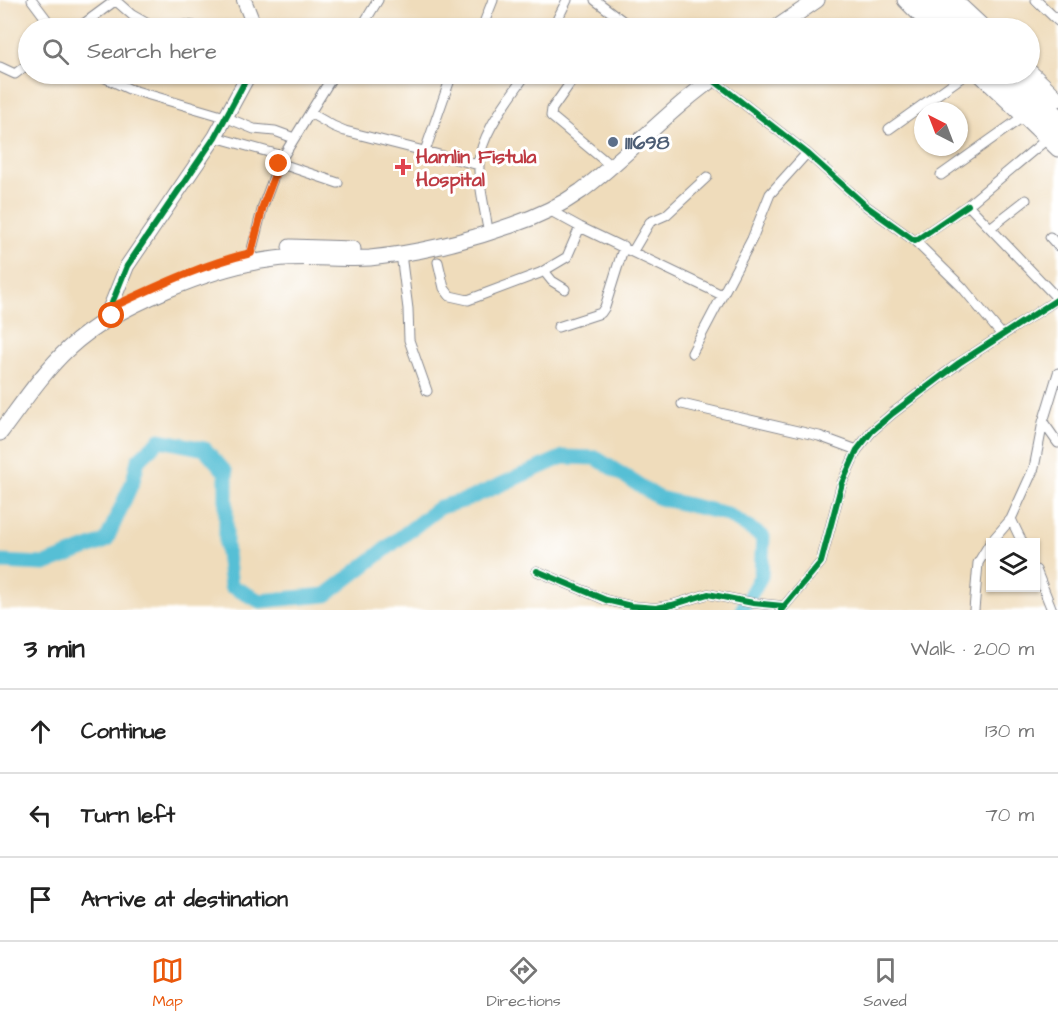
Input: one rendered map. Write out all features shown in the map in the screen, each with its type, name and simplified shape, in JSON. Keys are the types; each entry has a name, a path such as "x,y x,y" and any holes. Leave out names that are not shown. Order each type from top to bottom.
{"highway":[{"path":"921,0 939,18"},
{"path":"938,0 956,18"},
{"path":"1004,84 1054,140"},
{"path":"1024,84 1058,116"}],"main road":[{"path":"791,18 817,0"},
{"path":"799,18 825,0"},
{"path":"905,0 923,18"},
{"path":"954,0 973,18"},
{"path":"1040,82 1058,99"},
{"path":"0,417 45,360 79,329 111,312 203,269 292,247 385,249 444,237 550,201 577,185 696,84"},
{"path":"253,258 369,258 401,254 429,249 492,231 549,210 581,191 697,84"},
{"path":"990,84 1024,116 1054,140"},
{"path":"0,433 51,366 111,312"}],"street":[{"path":"32,0 46,18"},
{"path":"92,18 116,0 137,18"},
{"path":"244,0 251,18"},
{"path":"367,18 378,0"},
{"path":"486,18 493,0"},
{"path":"557,18 567,0"},
{"path":"595,0 619,18"},
{"path":"1036,0 1058,21"},
{"path":"0,67 15,74 18,72"},
{"path":"118,84 225,117 254,129 275,131 294,138"},
{"path":"111,312 127,267 215,137 243,84"},
{"path":"253,258 263,206 281,160 328,84"},
{"path":"425,151 448,84"},
{"path":"487,224 479,165 486,139 520,84"},
{"path":"570,84 552,110 551,116 605,161"},
{"path":"716,84 807,153 866,206 915,242 962,286 1002,335"},
{"path":"890,129 952,84"},
{"path":"310,113 345,131 479,165"},
{"path":"941,175 1024,116"},
{"path":"215,137 338,183"},
{"path":"915,242 1054,140"},
{"path":"692,353 752,239 770,194 807,153"},
{"path":"633,251 651,222 666,215 707,177"},
{"path":"990,228 1026,200"},
{"path":"537,571 606,600 631,606 656,608 708,594 782,608 821,562 842,483 857,450 872,431 893,412 958,363 1058,299 968,205"},
{"path":"549,210 722,294"},
{"path":"438,262 444,288 450,296 468,300 544,271 567,257 579,226"},
{"path":"1050,237 1058,246"},
{"path":"558,327 601,313 605,307 624,246"},
{"path":"401,254 408,309 409,340 427,391"},
{"path":"544,271 552,281 564,289"},
{"path":"995,538 1011,519 1034,468 1042,422 1058,373"},
{"path":"682,404 819,436 857,450"},
{"path":"1042,422 1058,443"},
{"path":"1011,519 1020,538"},
{"path":"974,610 978,563 986,551"},
{"path":"1040,582 1052,610"}],"waterway":[{"path":"0,562 45,564 106,541 133,481 138,460 160,440 205,449 226,473 226,545 231,586 260,601 326,595 440,507 466,500 563,457 596,458 659,498 727,514 763,537 761,576 742,610"}],"cycle path":[{"path":"112,316 110,308 127,266 215,137 244,84"},
{"path":"718,84 807,153 866,206 915,241 968,205"},
{"path":"781,610 821,562 842,483 857,450 872,431 959,363 1058,299"},
{"path":"537,571 606,600 631,606 656,608 708,594 783,606"}],"place":[{"name":"111698","path":"613,142"},
{"name":"Hamlin Fistula Hospital","path":"403,167"}],"route":[{"path":"112,316 110,308 129,299 251,253 263,206 279,164"}]}
